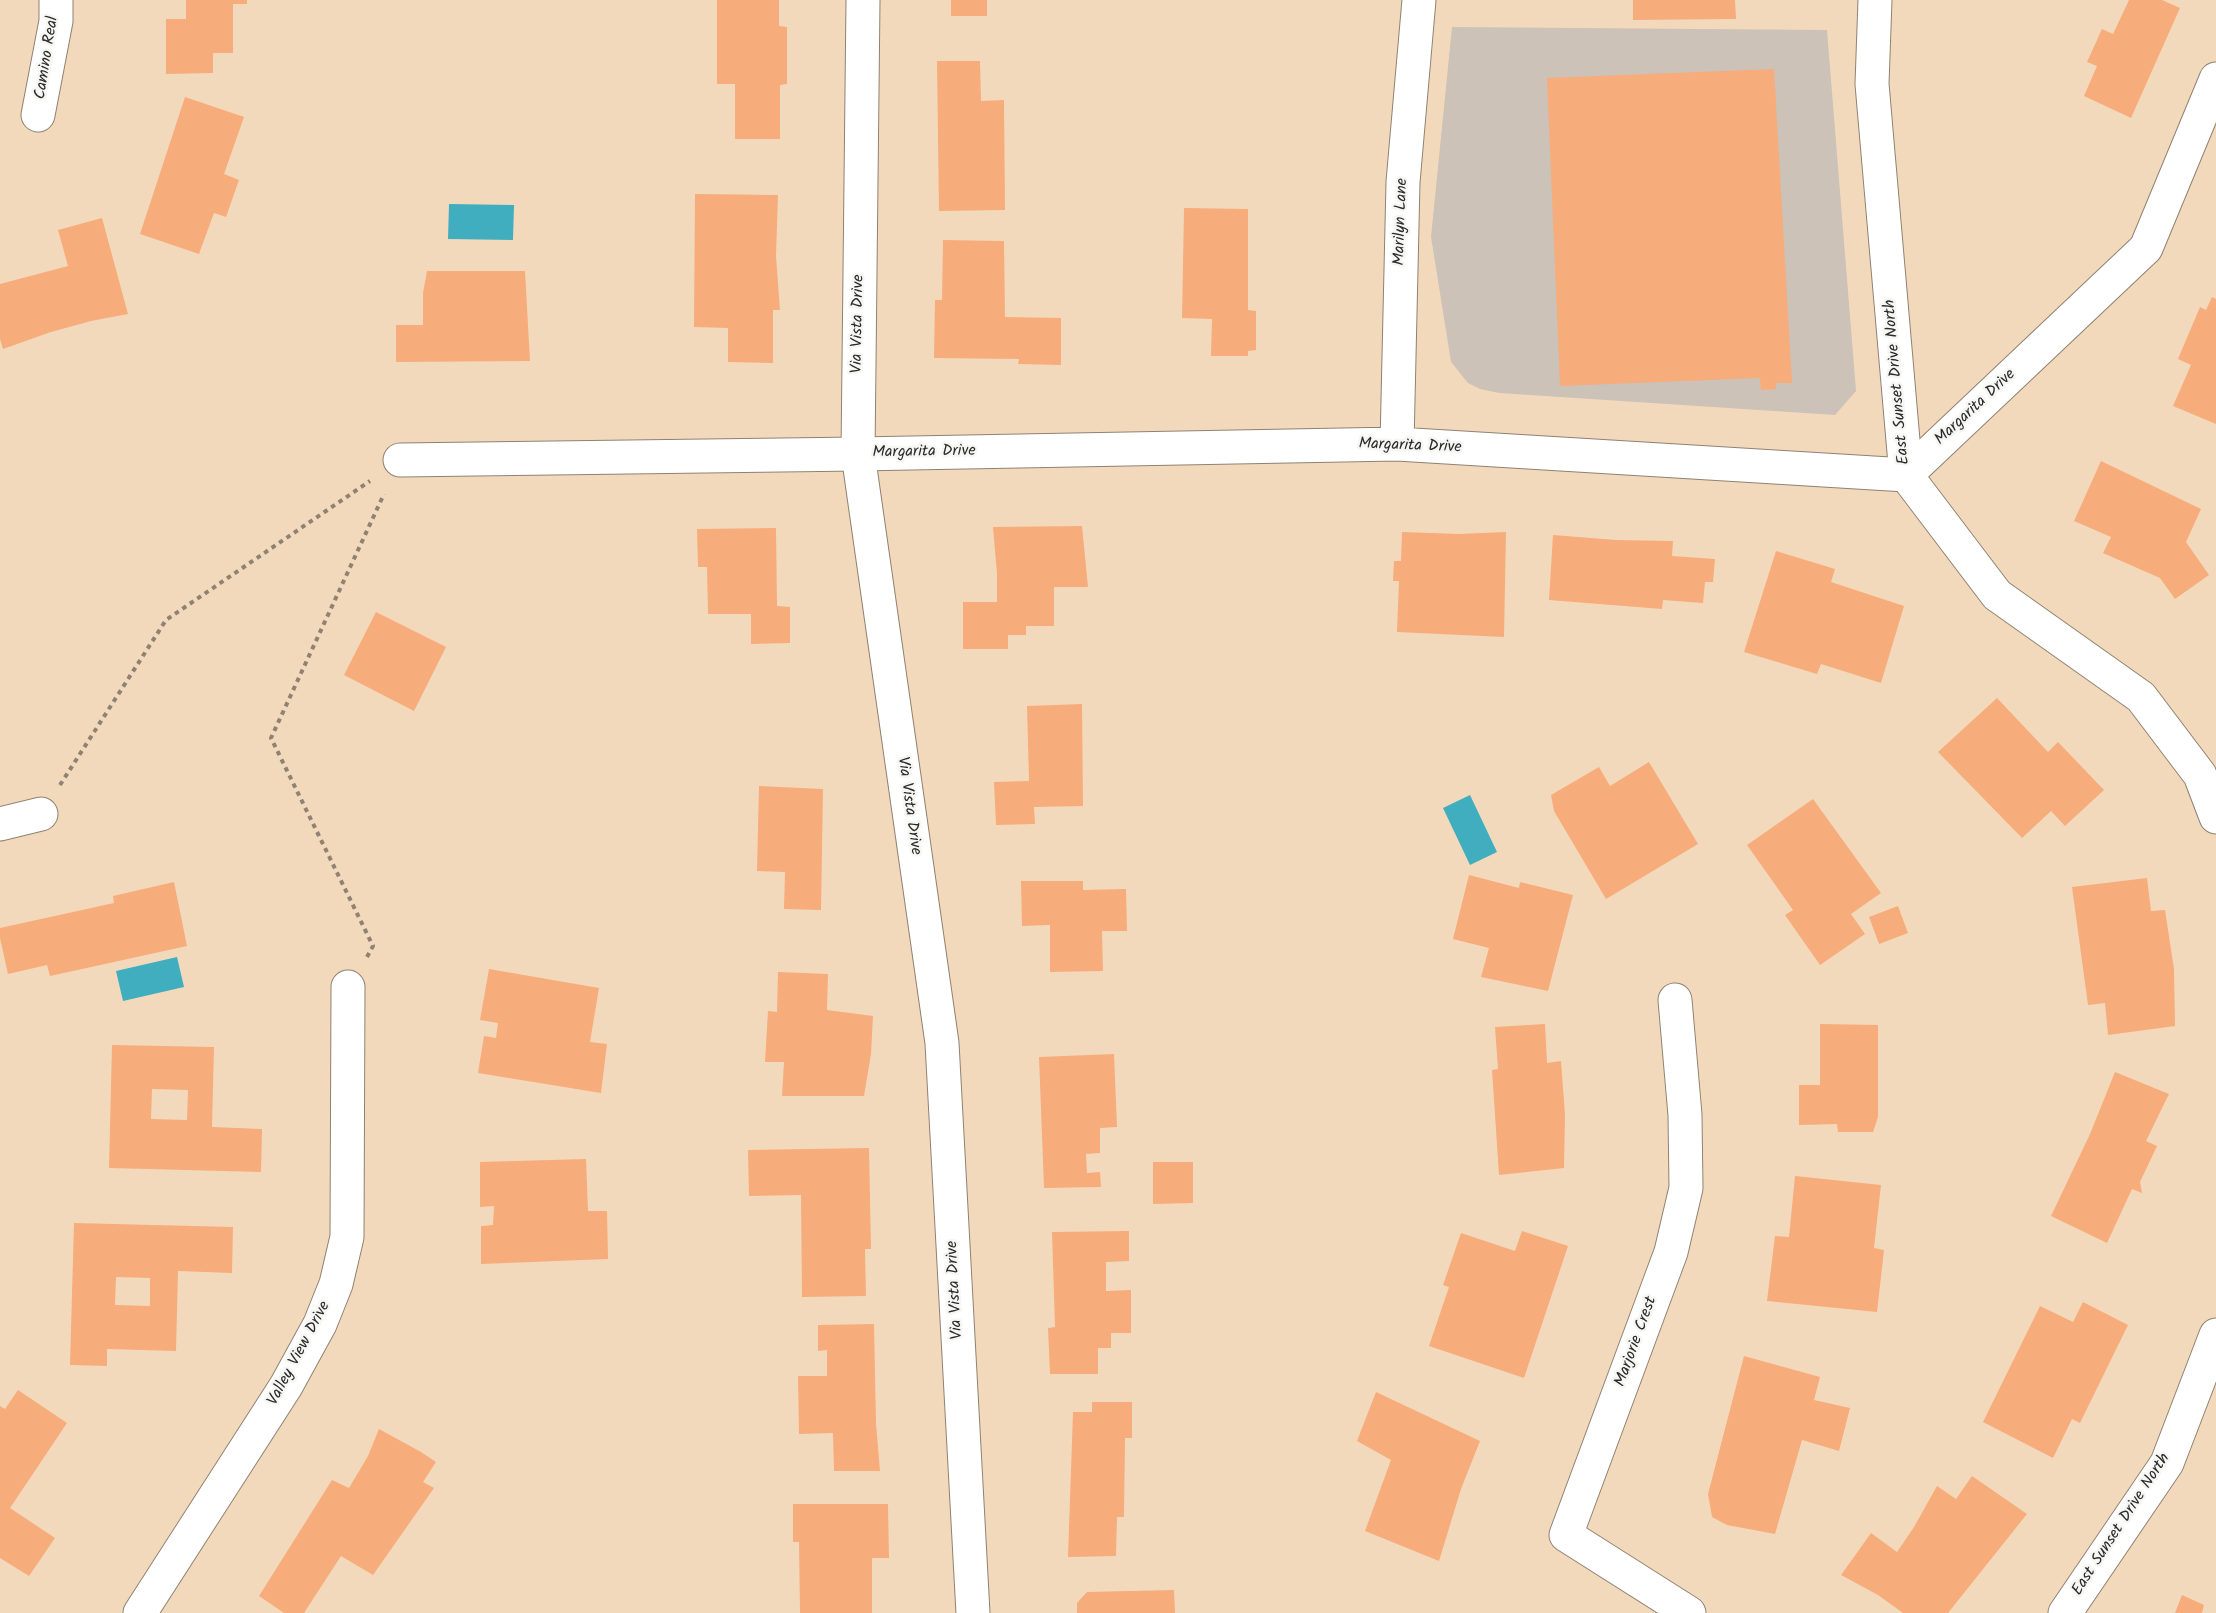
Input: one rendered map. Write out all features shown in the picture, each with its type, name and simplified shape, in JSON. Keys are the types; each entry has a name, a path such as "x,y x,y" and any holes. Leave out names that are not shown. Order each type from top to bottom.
{"street":[{"name":"Camino Real","path":"38,115 56,21 56,0"},
{"name":"Via Vista Drive","path":"863,0 858,454 942,1043 973,1613"},
{"name":"Marilyn Lane","path":"1397,444 1403,182 1419,0"},
{"name":"East Sunset Drive North","path":"1875,0 1872,84 1906,475 1997,595 2141,697 2200,775 2216,817"},
{"name":"Margarita Drive","path":"400,460 1397,444 1906,475 2146,248 2216,79"},
{"path":"0,824 41,814"},
{"name":"Valley View Drive","path":"140,1613 286,1386 320,1324 336,1284 347,1237 348,987"},
{"name":"Marjorie Crest","path":"1676,1000 1685,1115 1686,1188 1671,1252 1566,1535 1689,1613"},
{"name":"East Sunset Drive North","path":"2065,1613 2167,1463 2216,1335"}],"path":[{"path":"41,814 166,620 400,460"},
{"path":"348,987 373,946 271,738 400,460"}],"shaded area":[{"path":"1452,27 1827,30 1856,391 1835,415 1499,393 1480,389 1468,383 1451,362 1431,237"}],"water":[{"path":"449,204 514,205 513,240 448,239"},
{"path":"1470,795 1497,852 1470,865 1443,808"},
{"path":"177,957 184,987 123,1001 116,971"}],"building":[{"path":"186,0 247,0 247,4 233,4 233,53 213,53 213,73 166,74 166,19 186,19"},
{"path":"717,0 779,0 779,26 787,27 787,84 780,85 780,139 735,139 735,84 717,84"},
{"path":"951,0 987,0 987,16 951,16"},
{"path":"1633,0 1735,0 1736,19 1633,20"},
{"path":"2129,0 2162,0 2180,8 2131,118 2084,96 2097,66 2087,62 2102,29 2113,34"},
{"path":"937,61 980,61 981,101 1004,100 1005,210 939,211"},
{"path":"1774,69 1792,383 1776,383 1776,389 1761,390 1760,378 1560,386 1547,78"},
{"path":"185,97 244,117 224,174 239,180 226,217 214,213 199,254 140,234"},
{"path":"695,194 778,195 776,256 780,310 773,310 773,363 728,362 728,328 694,327"},
{"path":"1184,208 1248,209 1248,310 1256,311 1256,350 1248,351 1248,356 1211,356 1212,319 1182,318"},
{"path":"102,218 128,314 51,332 3,349 0,339 0,284 68,266 58,230"},
{"path":"943,240 1004,241 1005,317 1061,318 1061,365 1018,364 1019,359 934,358 935,300 942,300"},
{"path":"427,271 525,271 530,361 396,362 396,325 423,325 423,293"},
{"path":"2212,297 2216,299 2216,424 2173,406 2191,365 2178,359 2200,307 2206,310"},
{"path":"2101,461 2201,509 2186,542 2209,575 2175,599 2160,578 2103,553 2111,537 2074,521"},
{"path":"1082,526 1088,587 1054,587 1054,626 1026,626 1026,635 1008,635 1008,649 963,649 963,602 997,602 993,527"},
{"path":"776,528 777,606 790,607 790,643 751,644 751,614 708,614 707,567 698,567 697,529"},
{"path":"1402,532 1459,534 1506,532 1504,637 1397,632 1399,581 1393,581 1394,561 1401,561"},
{"path":"1553,535 1616,540 1673,541 1672,556 1715,559 1713,582 1705,582 1703,603 1663,600 1662,609 1549,600"},
{"path":"1776,551 1835,569 1831,582 1904,606 1881,683 1821,664 1817,674 1744,652"},
{"path":"376,612 446,647 414,711 344,675"},
{"path":"1997,698 2048,752 2058,742 2104,790 2065,826 2051,811 2022,838 1938,752"},
{"path":"1082,704 1083,806 1034,807 1035,824 996,825 994,782 1029,781 1027,706"},
{"path":"1649,762 1698,844 1606,899 1554,811 1551,795 1599,767 1610,786"},
{"path":"759,786 823,789 821,910 784,909 785,872 757,871"},
{"path":"1813,799 1881,893 1851,914 1865,934 1820,965 1785,915 1793,910 1747,845"},
{"path":"1469,875 1519,888 1520,882 1573,895 1548,991 1481,977 1489,948 1453,939"},
{"path":"2147,878 2151,911 2165,910 2174,969 2175,1026 2108,1035 2105,1003 2088,1005 2072,887"},
{"path":"1021,881 1083,881 1083,890 1126,889 1127,931 1102,931 1103,971 1050,972 1050,925 1022,926"},
{"path":"174,882 187,946 50,976 47,965 8,974 0,928 114,903 113,896"},
{"path":"1898,906 1908,933 1879,944 1869,917"},
{"path":"489,969 599,988 590,1042 607,1044 601,1093 478,1073 484,1036 496,1038 498,1023 480,1020"},
{"path":"778,972 828,974 827,1010 873,1016 871,1054 864,1096 782,1096 784,1062 765,1062 768,1011 777,1012"},
{"path":"1545,1024 1547,1063 1561,1061 1565,1115 1564,1168 1499,1175 1492,1070 1498,1069 1495,1027"},
{"path":"1820,1024 1878,1025 1878,1117 1873,1132 1838,1132 1837,1124 1799,1125 1799,1085 1820,1085"},
{"path":"112,1045 214,1047 212,1127 262,1129 261,1172 109,1168","holes":["152,1089 188,1090 187,1120 151,1119"]},
{"path":"1114,1054 1117,1127 1100,1128 1100,1153 1086,1154 1087,1173 1100,1172 1101,1187 1044,1188 1039,1057"},
{"path":"2115,1072 2169,1094 2146,1141 2157,1146 2140,1182 2142,1193 2132,1189 2107,1243 2051,1216 2090,1134"},
{"path":"869,1148 871,1249 865,1249 866,1296 802,1297 801,1195 749,1196 748,1150"},
{"path":"586,1159 588,1211 607,1211 608,1259 481,1264 481,1226 493,1225 494,1206 480,1207 480,1162"},
{"path":"1153,1162 1193,1162 1193,1203 1153,1204"},
{"path":"1795,1176 1881,1185 1874,1248 1884,1250 1877,1312 1767,1301 1775,1236 1789,1237"},
{"path":"74,1223 233,1227 232,1273 178,1271 176,1351 107,1349 107,1366 70,1365","holes":["116,1277 150,1278 150,1306 115,1305"]},
{"path":"1129,1231 1129,1261 1106,1262 1106,1291 1131,1290 1131,1333 1111,1333 1111,1348 1098,1348 1098,1374 1050,1374 1048,1328 1055,1327 1052,1232"},
{"path":"1522,1231 1568,1246 1524,1378 1429,1346 1449,1287 1443,1285 1461,1233 1515,1251"},
{"path":"2083,1302 2128,1325 2080,1423 2072,1419 2053,1458 1983,1422 2040,1306 2073,1322"},
{"path":"874,1324 876,1424 880,1471 834,1471 833,1433 799,1434 798,1376 827,1376 827,1350 818,1351 818,1325"},
{"path":"1744,1356 1820,1377 1814,1400 1850,1408 1839,1451 1802,1440 1775,1534 1727,1525 1712,1517 1708,1494"},
{"path":"18,1390 67,1423 10,1508 55,1538 29,1576 0,1558 0,1406 5,1409"},
{"path":"1376,1392 1480,1441 1461,1489 1439,1561 1365,1531 1391,1460 1357,1441"},
{"path":"1092,1402 1132,1402 1132,1438 1125,1438 1124,1517 1117,1517 1116,1556 1068,1557 1073,1412 1092,1412"},
{"path":"379,1429 436,1462 423,1482 434,1488 373,1575 341,1556 304,1613 284,1613 259,1596 332,1480 349,1488 368,1456"},
{"path":"1972,1476 2027,1514 1948,1613 1903,1613 1878,1595 1841,1575 1871,1533 1897,1552 1937,1486 1956,1499"},
{"path":"793,1504 888,1504 889,1558 872,1558 872,1613 800,1613 799,1542 793,1542"},
{"path":"1174,1590 1175,1613 1077,1613 1077,1603 1087,1592"},
{"path":"2182,1595 2204,1605 2202,1613 2175,1613"}]}
